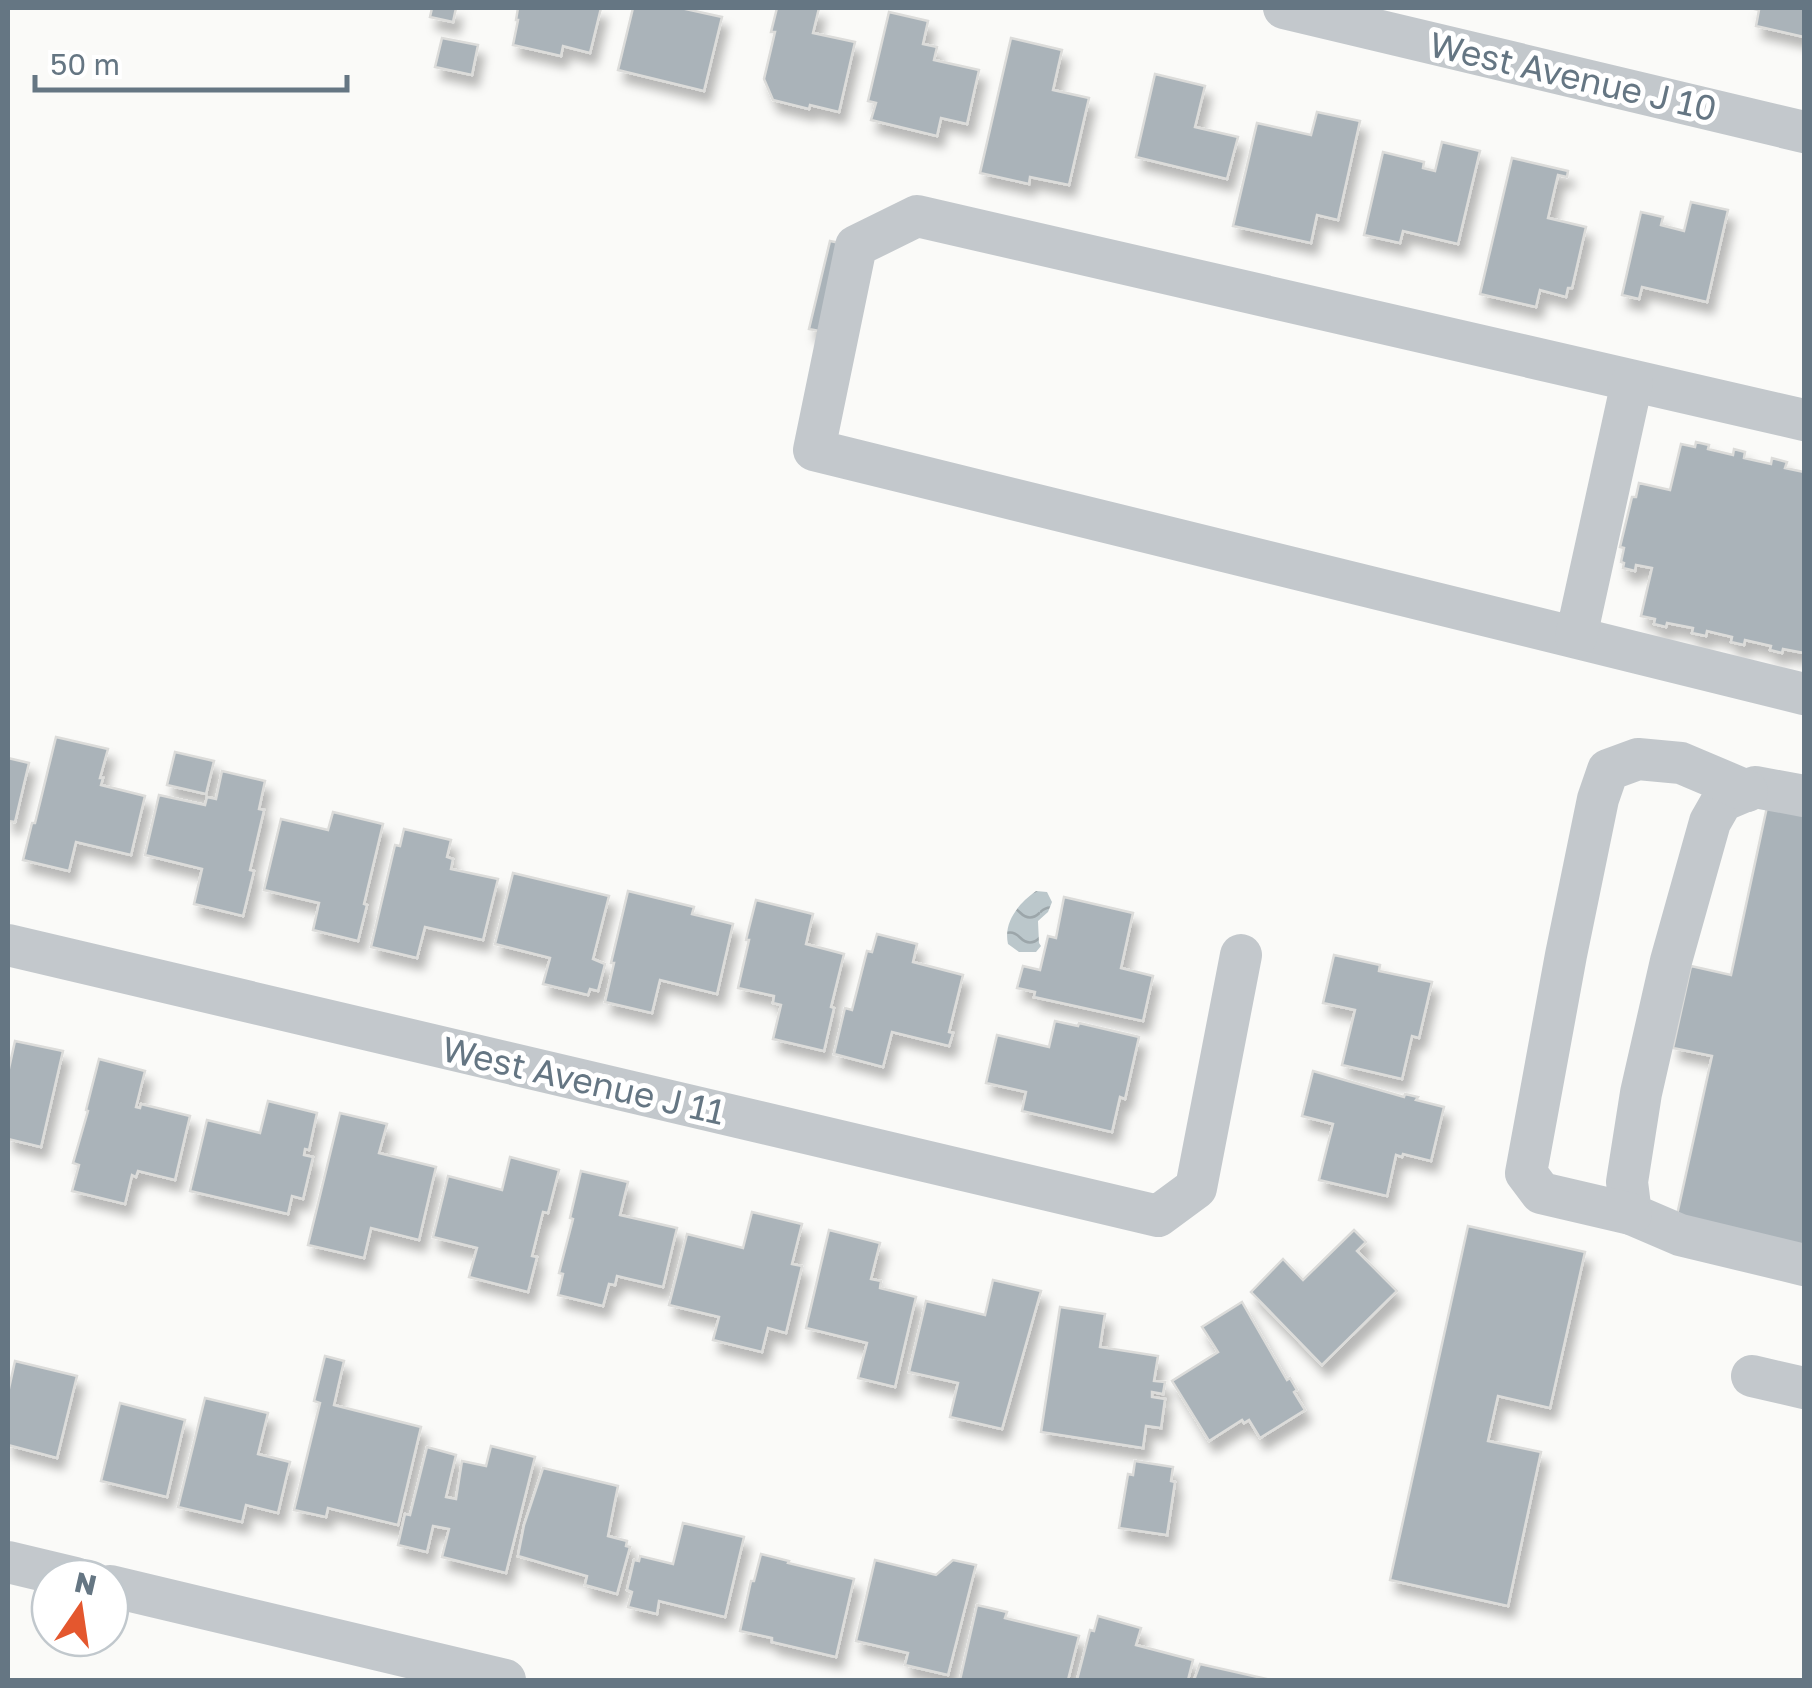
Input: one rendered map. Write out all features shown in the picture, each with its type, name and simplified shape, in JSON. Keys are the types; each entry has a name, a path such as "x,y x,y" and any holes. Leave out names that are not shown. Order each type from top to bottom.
{"street":[{"name":"West Avenue J 10","path":"1284,8 1804,132"},
{"path":"1804,420 917,216 856,246 814,450 1804,694"},
{"path":"1576,637 1632,382"},
{"path":"1747,791 1681,763 1638,758 1608,770 1598,799 1566,955 1526,1173 1541,1193 1631,1214 1680,1235 1804,1265"},
{"path":"1631,1214 1628,1182 1641,1093 1671,961 1710,822 1722,801 1755,787 1804,796"},
{"name":"West Avenue J 11","path":"8,945 1158,1216 1196,1188 1242,956"},
{"path":"1752,1376 1804,1388"},
{"path":"130,1591 505,1680"}],"water":[{"path":"1036,891 1047,892 1052,902 1038,921 1041,946 1036,952 1019,952 1008,944 1008,928 1018,907"}],"building":[{"path":"432,8 456,8 453,22 430,17"},
{"path":"518,8 601,8 590,53 563,46 561,56 513,45"},
{"path":"633,8 681,8 722,17 704,91 618,70"},
{"path":"777,8 819,8 813,33 855,42 839,112 773,100 764,79"},
{"path":"1750,8 1804,8 1804,37 1756,26 1759,10"},
{"path":"889,12 928,21 923,44 937,47 934,60 979,70 967,124 941,118 937,136 871,120 876,103 868,101"},
{"path":"442,38 478,45 472,75 435,67"},
{"path":"1011,38 1062,50 1053,90 1089,98 1069,185 1030,177 1029,184 980,173"},
{"path":"1155,74 1205,86 1195,127 1238,137 1227,179 1136,157"},
{"path":"1317,112 1360,121 1338,220 1317,215 1311,243 1233,226 1257,123 1311,135"},
{"path":"1442,142 1480,151 1458,244 1403,231 1400,243 1364,235 1383,152 1424,162 1423,168 1435,171"},
{"path":"1512,158 1568,171 1567,177 1558,175 1548,218 1586,227 1572,288 1568,288 1566,297 1540,290 1536,307 1480,294"},
{"path":"1691,202 1728,210 1707,302 1642,287 1639,299 1622,295 1641,212 1663,217 1661,225 1684,231"},
{"path":"830,241 845,244 824,332 809,329"},
{"path":"1696,442 1733,455 1734,449 1745,452 1744,458 1771,464 1772,458 1787,462 1785,468 1804,472 1804,653 1783,649 1782,653 1745,640 1744,645 1731,642 1732,637 1707,631 1706,636 1692,633 1693,628 1667,623 1666,627 1641,616 1652,568 1636,565 1635,571 1623,568 1621,562 1624,548 1620,547 1632,497 1636,497 1639,483 1670,490 1681,444 1695,447"},
{"path":"56,737 108,749 101,785 145,796 131,855 76,842 69,871 23,860"},
{"path":"175,752 214,761 206,794 167,785"},
{"path":"8,758 29,763 15,822 8,821"},
{"path":"222,771 265,781 259,809 264,810 243,916 194,904 202,869 145,855 159,795 205,805 207,797 216,799"},
{"path":"1767,807 1804,815 1804,1253 1675,1224 1712,1056 1673,1048 1691,966 1731,975"},
{"path":"333,812 383,824 358,941 313,930 319,903 264,890 281,819 328,830"},
{"path":"404,829 451,840 447,857 453,859 451,869 498,879 483,940 425,927 417,958 371,947 395,845 400,846"},
{"path":"513,873 609,896 593,959 605,964 598,991 590,989 588,995 543,984 550,958 495,944"},
{"path":"628,891 694,907 692,914 733,924 717,994 660,980 652,1013 605,1002"},
{"path":"1064,897 1133,913 1121,968 1153,976 1143,1021 1034,997 1035,992 1017,988 1023,966 1040,970 1048,936 1056,938"},
{"path":"756,900 813,914 806,944 844,954 824,1051 773,1039 781,1005 773,1003 774,996 738,988"},
{"path":"877,934 917,944 913,962 963,975 949,1046 892,1032 883,1067 834,1054 845,1008 852,1010 867,951 872,952"},
{"path":"1334,955 1380,965 1379,971 1432,982 1419,1038 1412,1036 1402,1079 1342,1065 1355,1010 1323,1003"},
{"path":"1055,1021 1139,1037 1125,1099 1120,1097 1112,1132 1022,1111 1026,1092 986,1083 997,1035 1049,1047"},
{"path":"15,1041 63,1051 41,1147 8,1139 8,1073"},
{"path":"99,1059 145,1071 136,1107 141,1104 190,1116 175,1180 138,1171 136,1177 132,1175 125,1204 72,1191 79,1165 73,1163"},
{"path":"1313,1071 1444,1107 1431,1161 1396,1155 1387,1196 1319,1180 1333,1124 1302,1116"},
{"path":"268,1101 317,1113 309,1150 305,1149 304,1155 313,1157 303,1199 292,1196 288,1214 190,1191 207,1120 260,1133"},
{"path":"340,1113 387,1124 379,1153 436,1167 419,1240 371,1228 364,1258 308,1245"},
{"path":"510,1157 559,1170 548,1213 543,1212 528,1292 469,1277 477,1248 433,1237 448,1176 502,1190"},
{"path":"581,1171 628,1182 620,1215 677,1228 663,1287 617,1276 615,1285 609,1284 603,1306 558,1295 563,1274 559,1273"},
{"path":"752,1212 802,1224 792,1264 802,1266 786,1333 768,1328 762,1352 713,1340 719,1317 669,1305 687,1234 743,1248"},
{"path":"1468,1226 1585,1252 1550,1408 1498,1396 1488,1441 1541,1452 1508,1606 1390,1580"},
{"path":"829,1230 880,1243 871,1279 881,1281 880,1288 916,1297 895,1387 858,1378 867,1343 806,1328"},
{"path":"1354,1230 1366,1242 1357,1251 1397,1291 1322,1365 1251,1292 1283,1259 1303,1280"},
{"path":"993,1280 1041,1291 1002,1429 950,1417 958,1383 909,1372 926,1301 985,1315"},
{"path":"1242,1302 1287,1380 1290,1378 1297,1390 1294,1392 1305,1410 1260,1438 1249,1420 1242,1420 1209,1441 1172,1381 1218,1352 1202,1327"},
{"path":"1060,1307 1105,1314 1100,1347 1158,1356 1154,1381 1165,1382 1163,1394 1152,1392 1152,1397 1165,1399 1161,1428 1146,1426 1143,1448 1041,1432"},
{"path":"325,1356 344,1361 334,1405 421,1427 398,1525 328,1508 326,1517 294,1510 320,1403 314,1401"},
{"path":"15,1361 77,1376 57,1458 8,1445 8,1393"},
{"path":"205,1398 268,1413 258,1454 290,1462 278,1513 246,1505 242,1522 178,1507"},
{"path":"120,1403 185,1420 167,1497 101,1481"},
{"path":"491,1446 535,1457 506,1573 442,1557 449,1529 433,1526 427,1552 398,1545 427,1447 456,1455 446,1497 456,1499 462,1461 486,1466"},
{"path":"1135,1461 1173,1467 1171,1481 1175,1482 1167,1535 1119,1528 1128,1474 1133,1475"},
{"path":"543,1468 618,1486 608,1536 627,1541 626,1546 630,1547 617,1594 585,1585 587,1576 518,1556"},
{"path":"683,1523 744,1537 725,1617 659,1601 657,1614 628,1607 632,1592 627,1590 634,1560 639,1561 640,1556 673,1564"},
{"path":"761,1554 854,1579 836,1657 740,1631"},
{"path":"875,1560 936,1575 953,1560 976,1565 948,1675 905,1665 908,1653 856,1641"},
{"path":"977,1605 1007,1612 1005,1618 1079,1636 1068,1680 960,1680"},
{"path":"1098,1616 1141,1628 1136,1645 1193,1660 1188,1680 1077,1680 1090,1630 1094,1631"},
{"path":"1200,1664 1271,1680 1194,1680"}]}
